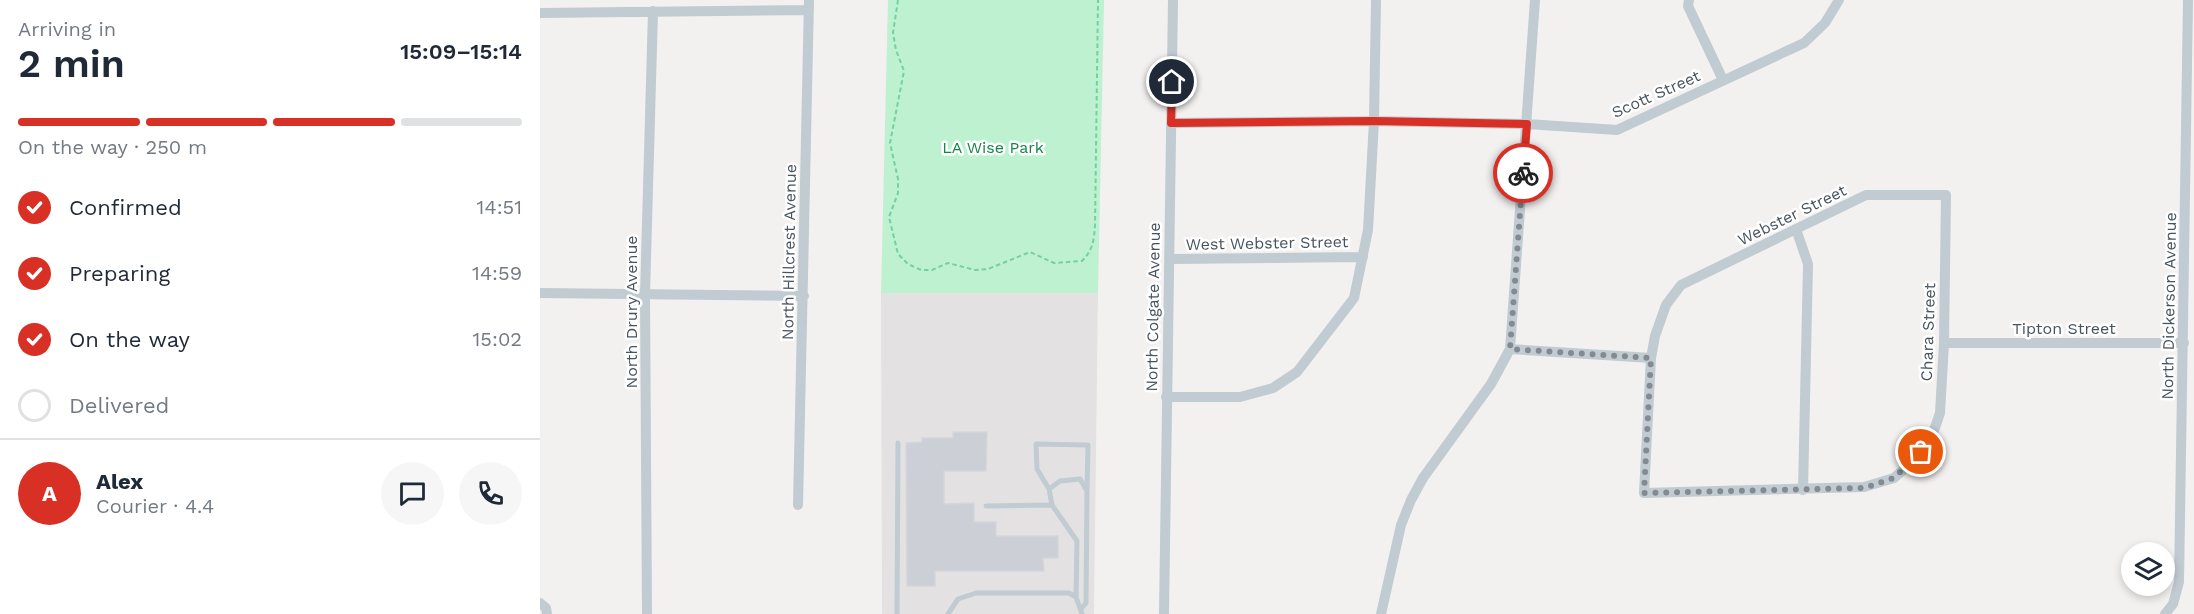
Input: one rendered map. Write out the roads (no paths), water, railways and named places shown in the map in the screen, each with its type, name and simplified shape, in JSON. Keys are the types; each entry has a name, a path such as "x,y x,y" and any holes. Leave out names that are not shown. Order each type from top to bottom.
{"street":[{"name":"North Colgate Avenue","path":"1164,614 1173,0"},
{"path":"1167,397 1240,397 1273,388 1297,372 1354,298 1368,230 1374,121 1376,0"},
{"path":"1382,614 1401,525 1411,500 1423,478 1491,384 1510,349 1535,0"},
{"name":"Scott Street","path":"1689,0 1688,6 1723,80"},
{"name":"Scott Street","path":"1171,123 1374,121 1527,124 1617,130 1804,43 1825,23 1839,0"},
{"name":"North Dickerson Avenue","path":"2167,612 2176,597 2179,582 2188,0"},
{"path":"540,13 809,5"},
{"name":"North Hillcrest Avenue","path":"798,505 809,5"},
{"name":"North Drury Avenue","path":"647,614 645,294 653,11"},
{"name":"Webster Street","path":"1651,358 1655,336 1666,305 1681,285 1866,195 1946,195"},
{"name":"Chara Street","path":"1651,358 1644,493 1864,488 1894,478 1930,442 1940,413 1944,343 1946,195"},
{"path":"1796,229 1808,264 1803,490"},
{"name":"West Webster Street","path":"1170,259 1363,257"},
{"path":"540,293 804,296"},
{"name":"Tipton Street","path":"1944,343 2184,343"},
{"path":"1510,349 1651,358"},
{"path":"540,603 546,608 547,614"}],"lane":[{"path":"897,614 898,443"},
{"path":"1036,444 1088,445 1086,603 1081,611 1076,597 1077,541 1052,505 1049,489 1038,469 1036,444"},
{"path":"1049,489 1060,481 1080,479 1087,491"},
{"path":"986,506 1052,505"},
{"path":"948,614 958,599 976,593 1069,593 1076,597"}],"park label":[{"name":"LA Wise Park","path":"993,147"}]}
